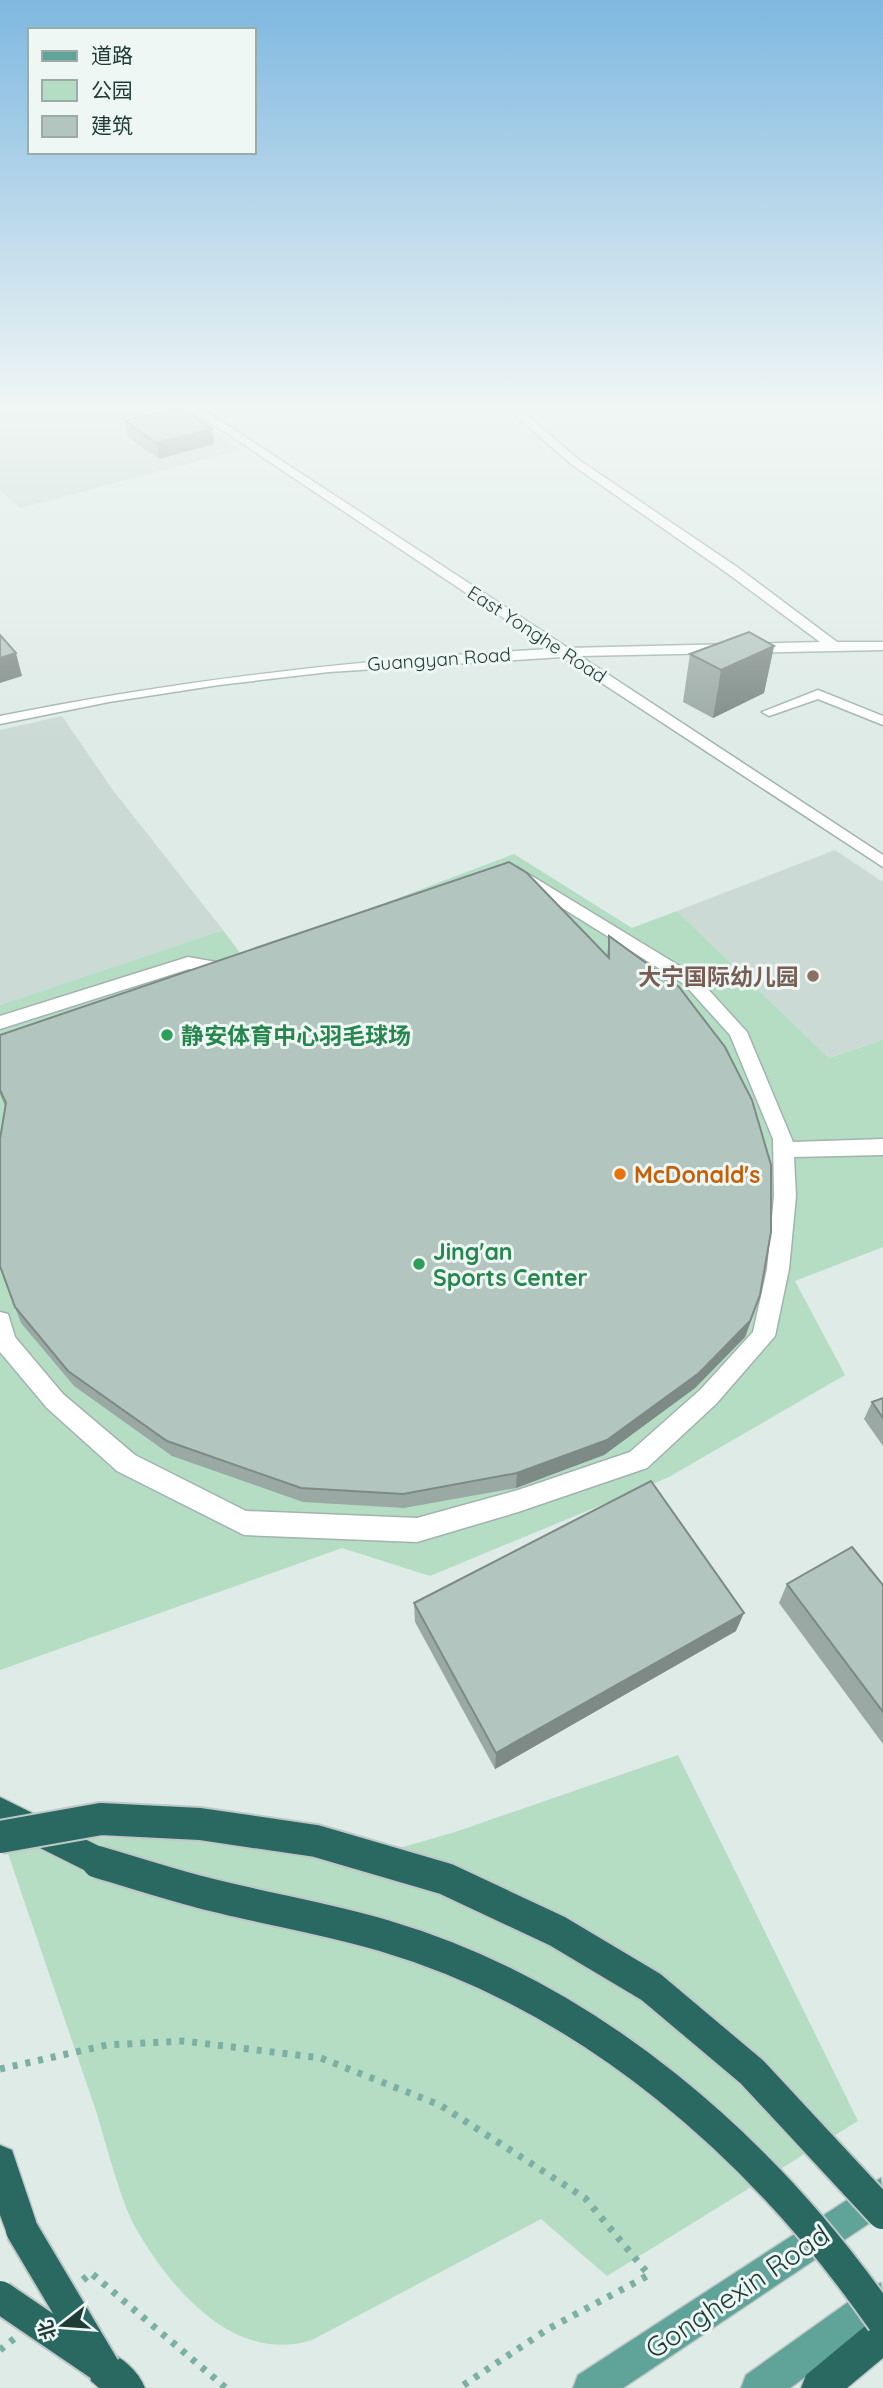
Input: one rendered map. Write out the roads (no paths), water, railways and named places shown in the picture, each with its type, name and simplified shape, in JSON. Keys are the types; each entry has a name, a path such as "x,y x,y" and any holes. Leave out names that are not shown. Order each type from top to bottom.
{"highway":[{"path":"0,1812 98,1862 200,1892 386,1936 504,1980 627,2055 736,2146 847,2269 883,2321"},
{"path":"0,1837 101,1819 200,1824 316,1841 446,1879 557,1931 651,1987 752,2072 883,2213"},
{"path":"0,2162 22,2230 116,2378"},
{"path":"0,2297 116,2378"},
{"path":"819,2388 883,2335"}],"main road":[{"name":"Gonghexin Road","path":"591,2388 883,2193"},
{"path":"759,2388 883,2300"}],"street":[{"name":"East Yonghe Road","path":"360,517 883,862"},
{"path":"656,517 732,570 833,646"},
{"name":"Guangyan Road","path":"0,720 130,693 247,676 385,662 562,650 883,646"},
{"path":"769,712 818,694 883,721"},
{"path":"0,1321 5,1341 55,1401 126,1463 244,1523 417,1530 518,1502 638,1460 708,1397 764,1336 778,1269 784,1209 783,1139 759,1076 738,1032 690,980 640,952 529,878 508,868 495,872"},
{"path":"0,1023 188,963 216,968 247,960"},
{"path":"783,1150 883,1147"}],"place":[{"name":"大宁国际幼儿园","path":"813,976"},
{"name":"静安体育中心羽毛球场","path":"167,1035"},
{"name":"McDonald's","path":"620,1174"},
{"name":"Jing'an Sports Center","path":"419,1264"}]}
